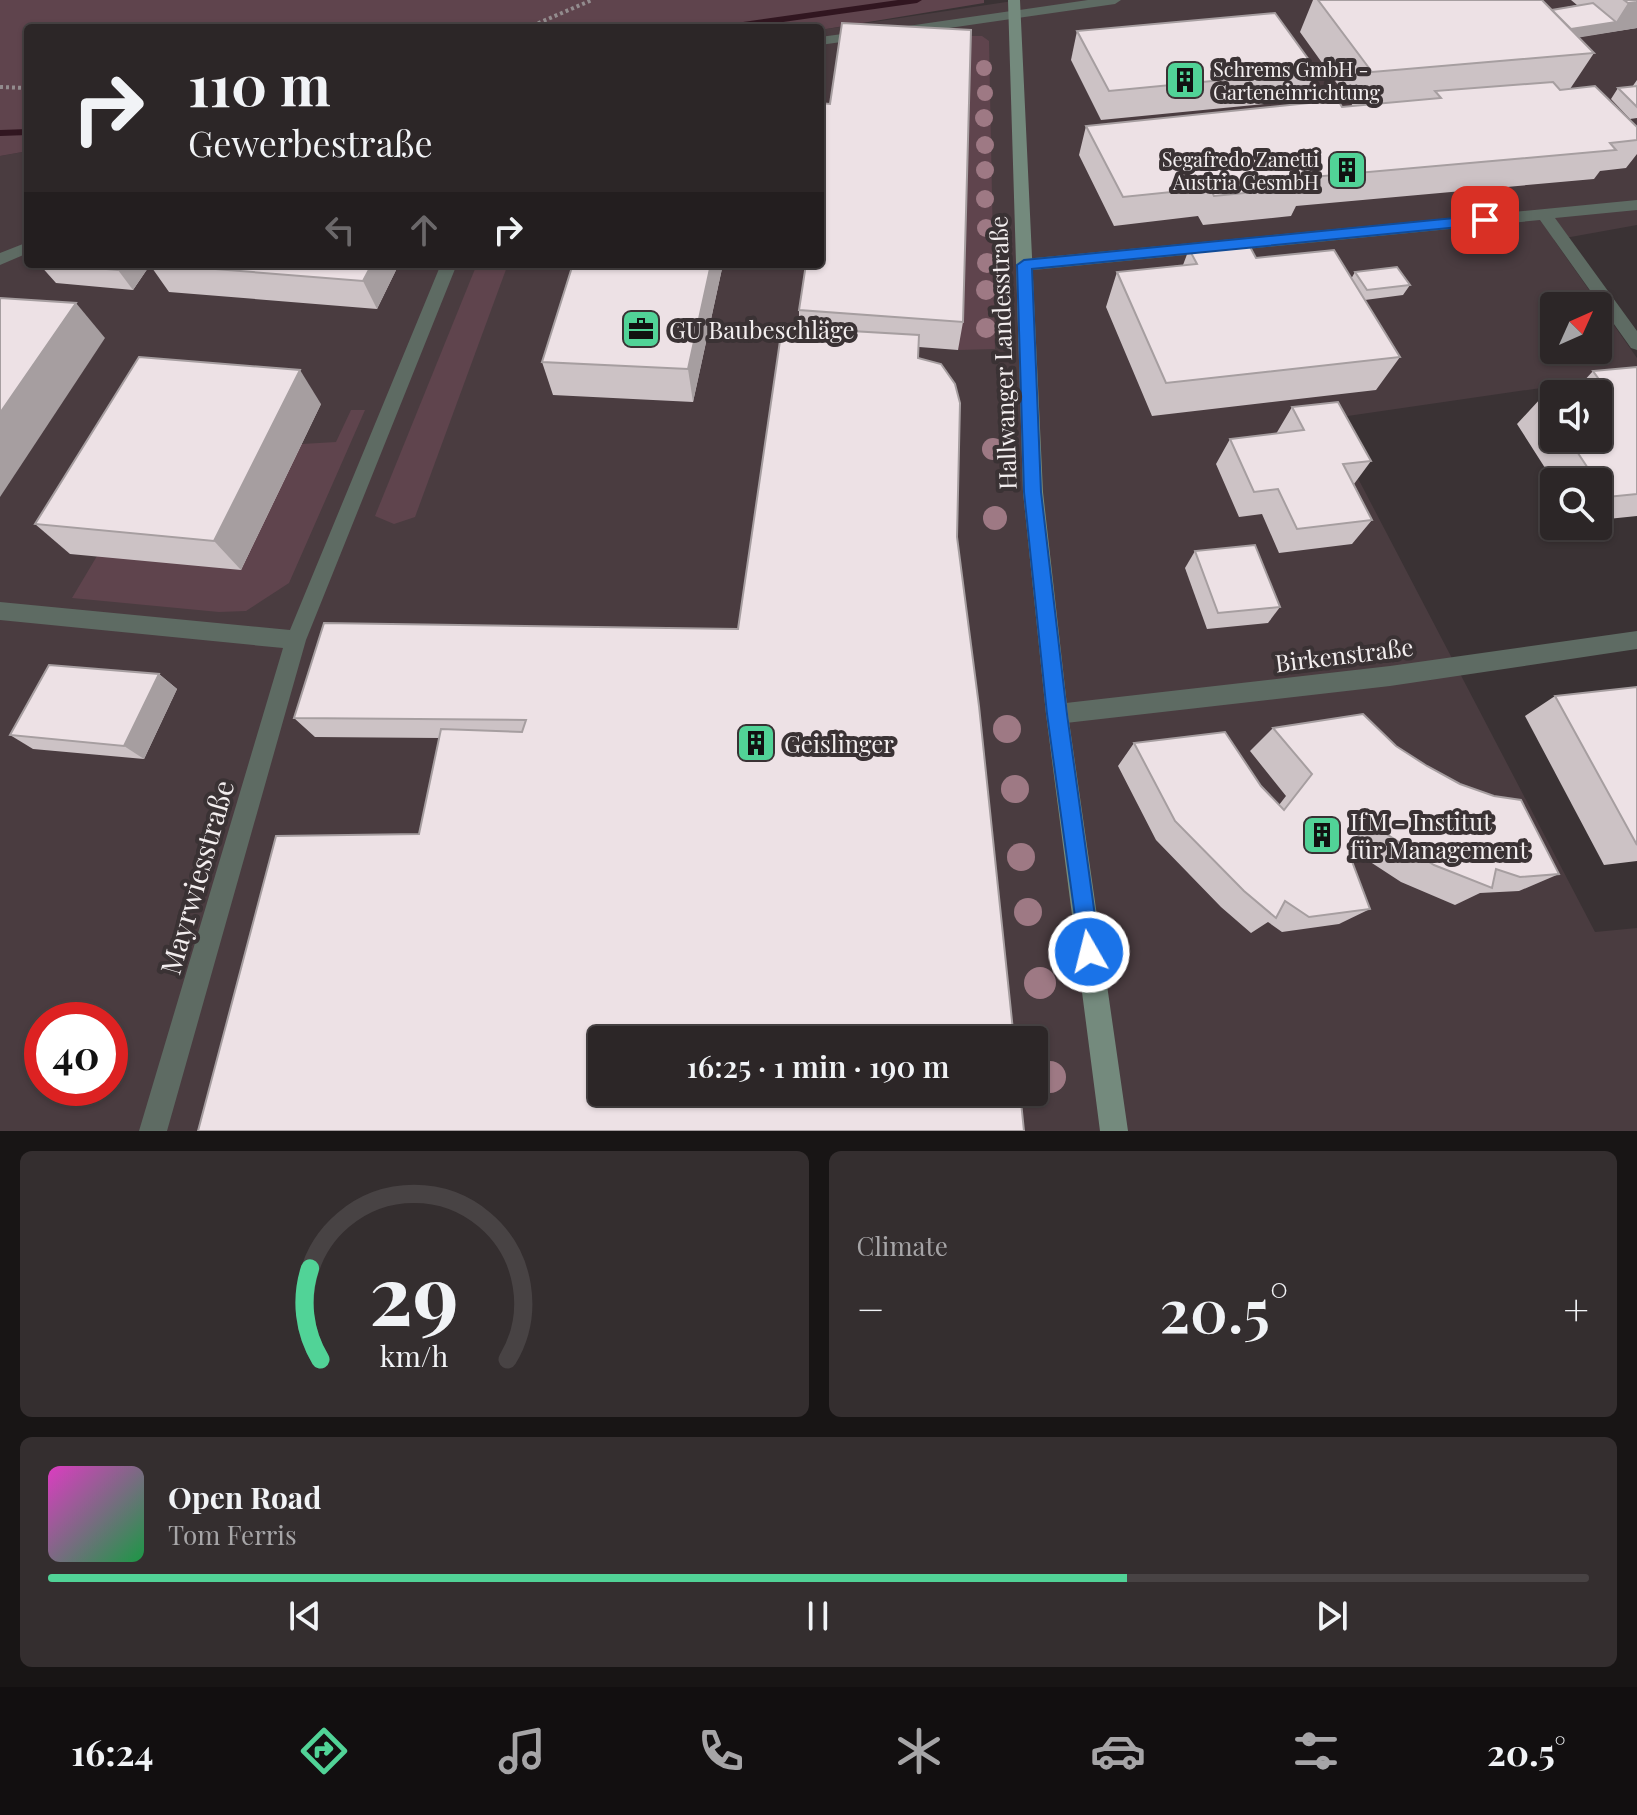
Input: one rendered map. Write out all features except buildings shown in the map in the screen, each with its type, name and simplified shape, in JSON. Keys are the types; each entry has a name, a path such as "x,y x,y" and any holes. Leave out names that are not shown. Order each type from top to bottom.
{"street":[{"path":"824,40 1014,8 1115,0"},
{"name":"Hallwanger Landesstraße","path":"1014,8 1033,492 1057,714 1114,1131"},
{"path":"1024,265 1637,205"},
{"path":"1544,214 1637,344"},
{"path":"0,259 24,249"},
{"name":"Mayrwiesstraße","path":"153,1131 296,640 447,268"},
{"path":"0,611 296,640"},
{"name":"Birkenstraße","path":"1057,714 1390,676 1637,640"}],"path":[{"path":"536,24 592,0"},
{"path":"0,87 24,88"}],"shaded area":[{"path":"0,0 984,0 984,3 824,29 824,24 24,24 24,152 0,156"},
{"path":"1019,0 1637,0 1637,225 1554,240 1591,292 1540,292 1540,364 1612,364 1612,322 1637,358 1637,374 1596,380 1540,380 1540,388 1327,419 1595,932 1637,928 1637,1131 0,1131 0,156 24,152 24,268 824,268 824,29"},
{"path":"948,36 982,36 989,41 995,349 958,350 967,59"},
{"path":"475,268 507,268 415,517 394,524 375,516"},
{"path":"351,410 365,410 289,583 246,611 219,612 72,598 97,556 302,444 336,442"}],"waterway":[{"path":"750,24 917,0"},
{"path":"0,133 24,132"}],"place":[{"name":"Schrems GmbH - Garteneinrichtung","path":"1185,80"},
{"name":"Segafredo Zanetti Austria GesmbH","path":"1347,170"},
{"name":"GU Baubeschläge","path":"641,329"},
{"name":"Geislinger","path":"756,743"},
{"name":"IfM - Institut für Management","path":"1322,835"}],"route":[{"path":"1089,952 1057,714 1033,492 1024,265 1485,220"}]}
